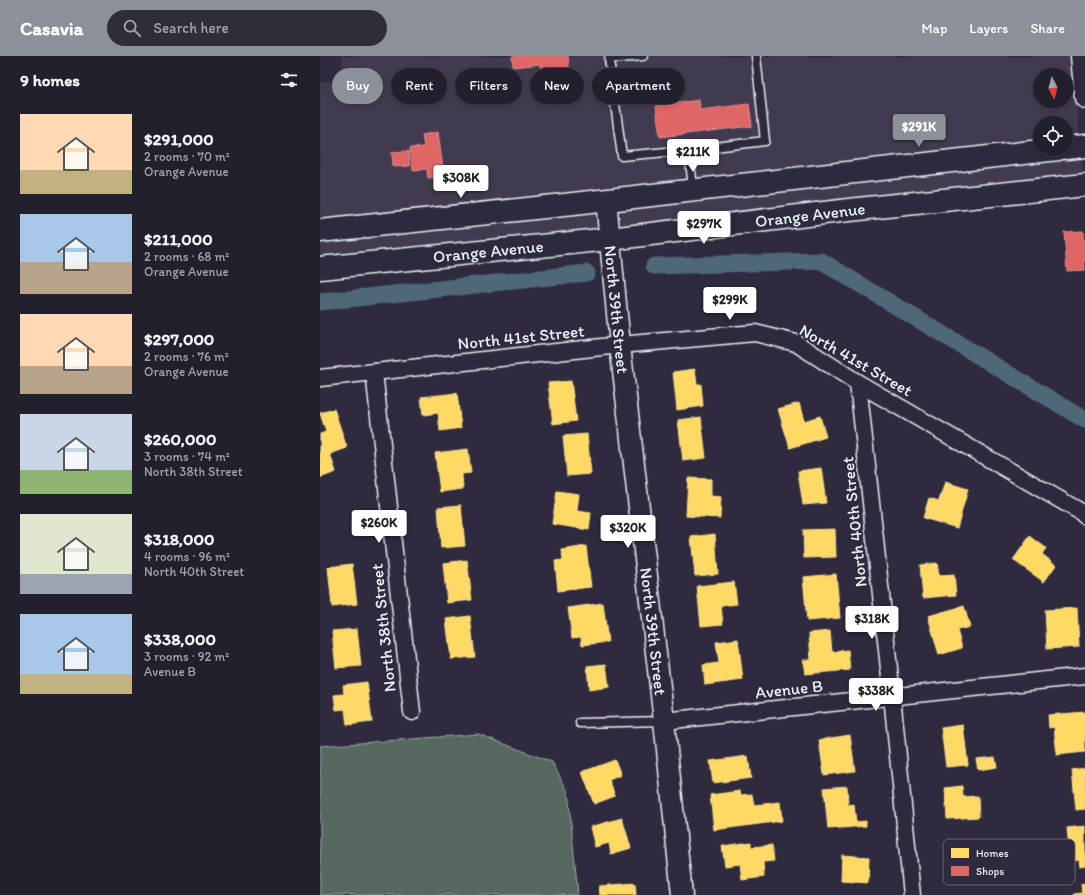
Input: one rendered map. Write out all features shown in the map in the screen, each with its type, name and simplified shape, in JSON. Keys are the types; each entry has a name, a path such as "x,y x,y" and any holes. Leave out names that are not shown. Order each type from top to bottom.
{"main road":[{"path":"1073,147 1085,146"},
{"path":"320,231 1033,152"},
{"name":"Orange Avenue","path":"320,268 610,239 848,210 1085,185"}],"street":[{"path":"1083,68 1085,98"},
{"name":"North 39th Street","path":"606,200 620,345 664,721 682,895"},
{"name":"North 41st Street","path":"320,378 620,345 755,333 796,343 858,383 1081,512 1085,516"},
{"name":"North 38th Street","path":"374,372 412,712"},
{"name":"North 40th Street","path":"858,383 912,895"},
{"name":"Avenue B","path":"664,721 1085,676"}],"lane":[{"path":"643,56 609,59 622,156 689,150 765,140 756,56"},
{"path":"689,150 693,190"},
{"path":"580,723 664,721"}],"shaded area":[{"path":"342,56 1072,56 1080,137 1073,138 1073,116 1033,116 1033,142 320,221 320,82 332,81 332,104 383,104 383,68 343,68"},
{"path":"1082,156 1084,175 617,226 615,209"},
{"path":"598,211 600,228 320,257 320,240"}],"green space":[{"path":"478,734 552,762 568,792 578,895 320,895 320,746"}],"building: Homes":[{"path":"695,369 697,384 701,384 703,406 677,410 673,372"},
{"path":"571,381 576,421 553,424 548,383"},
{"path":"457,393 461,428 440,431 438,413 423,415 421,397"},
{"path":"799,403 804,421 820,416 826,437 790,448 778,409"},
{"path":"334,409 347,448 330,454 336,472 320,478 320,434 326,432 320,413"},
{"path":"701,417 706,458 683,461 678,420"},
{"path":"587,434 591,474 567,476 563,436"},
{"path":"468,449 471,473 462,474 463,489 440,492 435,453"},
{"path":"821,468 826,503 803,505 798,471"},
{"path":"688,478 711,479 711,496 721,497 720,518 686,516"},
{"path":"945,482 968,489 957,528 923,518 929,498 939,501"},
{"path":"557,491 579,494 577,511 591,513 589,530 552,524"},
{"path":"461,505 465,546 441,548 438,507"},
{"path":"835,529 836,557 804,558 803,530"},
{"path":"715,534 718,574 695,576 691,537"},
{"path":"1030,536 1046,548 1042,554 1056,565 1044,582 1013,560"},
{"path":"586,546 591,587 558,591 555,561 563,560 562,550"},
{"path":"467,560 472,600 447,603 443,563"},
{"path":"937,563 939,576 954,575 956,595 923,598 920,565"},
{"path":"352,564 357,604 332,607 328,567"},
{"path":"836,574 840,618 807,621 803,577"},
{"path":"734,582 737,604 721,606 723,624 701,626 697,586"},
{"path":"603,603 608,642 582,645 581,637 572,638 568,608"},
{"path":"964,606 970,627 957,630 962,648 939,655 928,616"},
{"path":"1077,608 1079,647 1047,649 1045,610"},
{"path":"470,616 475,657 451,659 446,619"},
{"path":"357,629 361,666 336,668 332,631"},
{"path":"830,631 832,652 848,650 850,670 805,674 803,660 811,660 809,633"},
{"path":"738,639 743,680 705,685 703,665 719,663 716,642"},
{"path":"606,664 609,687 589,690 587,666"},
{"path":"367,682 372,722 347,725 345,709 336,710 334,695 344,694 343,685"},
{"path":"1085,712 1085,752 1057,755 1054,727 1049,728 1048,715"},
{"path":"963,725 968,765 946,767 941,728"},
{"path":"850,735 855,771 824,775 819,740"},
{"path":"748,756 751,778 713,783 710,761"},
{"path":"995,757 997,767 978,770 976,759"},
{"path":"615,760 621,775 609,780 615,796 594,804 582,772"},
{"path":"1085,768 1085,809 1076,810 1072,770"},
{"path":"847,786 848,805 854,804 856,822 866,821 866,826 828,829 824,788"},
{"path":"962,786 963,797 978,796 979,817 947,819 945,788"},
{"path":"740,791 741,795 752,794 754,805 780,802 782,821 714,830 710,795"},
{"path":"622,818 631,848 611,854 609,843 595,847 590,827"},
{"path":"1085,826 1085,866 1080,867 1079,860 1075,860 1075,839 1068,839 1067,828"},
{"path":"751,842 751,847 772,845 774,861 763,862 764,877 742,880 740,864 725,866 722,846"},
{"path":"842,855 869,857 868,883 841,881"},
{"path":"635,883 636,895 600,895 599,886"},
{"path":"1085,883 1085,895 1074,895 1082,893 1081,884"}],"building: Shops":[{"path":"512,56 568,56 569,68 540,68 540,64 513,67"},
{"path":"699,100 700,110 749,104 752,126 660,137 656,106 685,104 685,102"},
{"path":"438,132 444,176 428,178 427,169 413,170 410,148 424,147 422,135"},
{"path":"409,151 410,166 393,167 392,152"},
{"path":"1083,231 1085,270 1067,271 1064,232"}],"waterway":[{"path":"654,266 821,261 1085,420"},
{"path":"320,302 587,273"}]}
